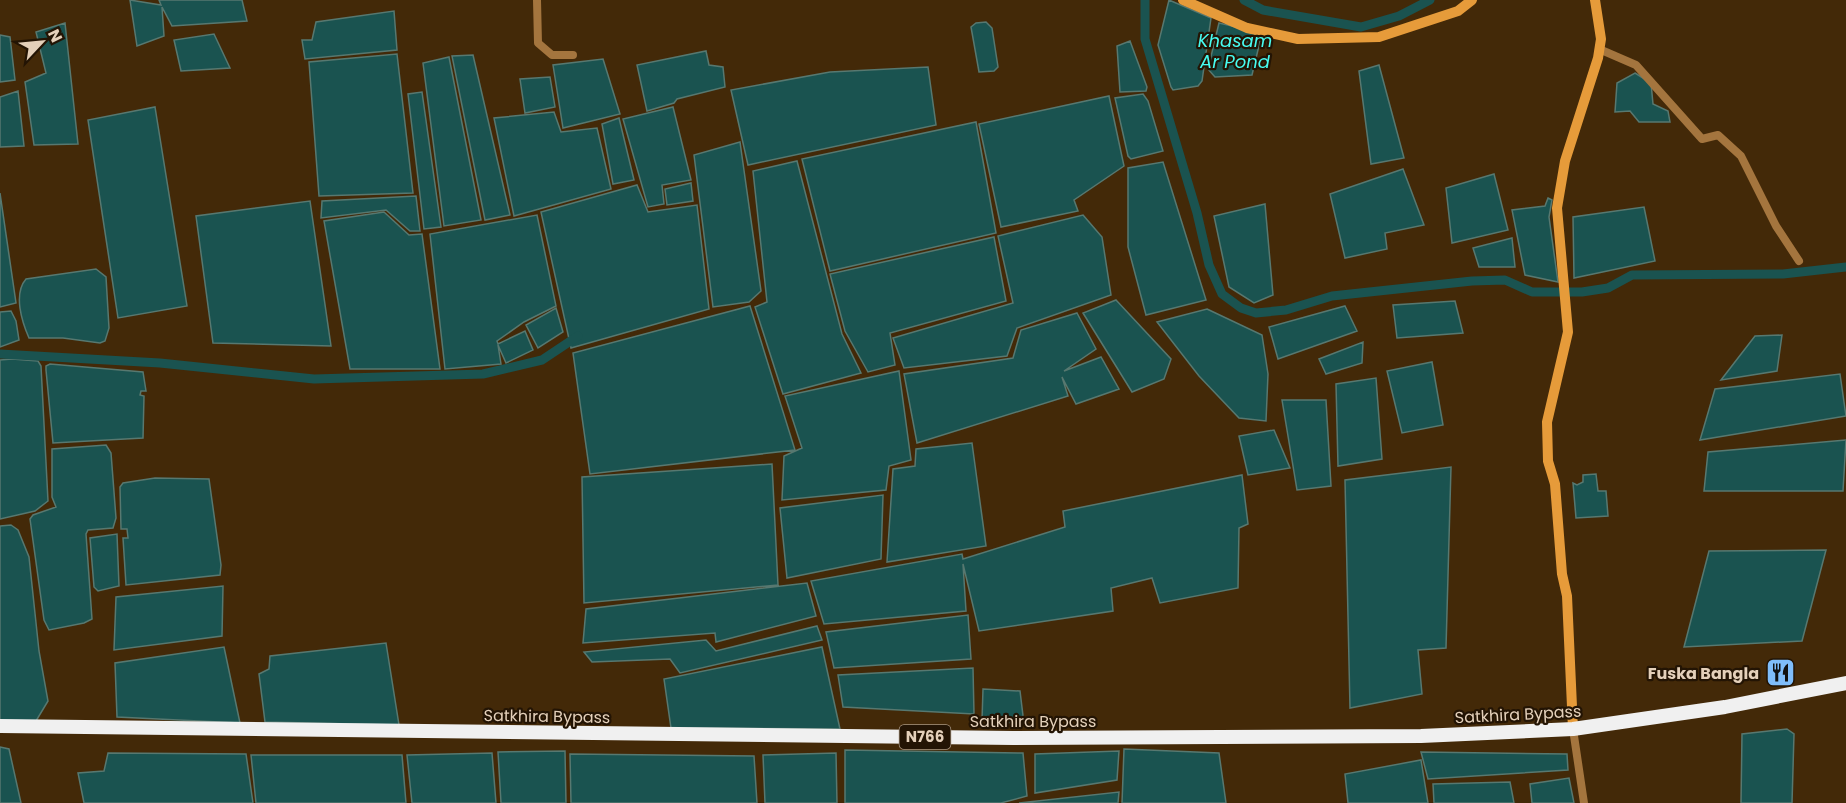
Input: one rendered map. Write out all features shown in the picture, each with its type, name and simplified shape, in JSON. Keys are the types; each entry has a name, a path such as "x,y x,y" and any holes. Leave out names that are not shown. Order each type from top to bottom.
{"highway":[{"name":"Satkhira Bypass","path":"0,726 1013,738 1421,736 1573,729 1725,707 1846,683"}],"street":[{"path":"537,0 538,43 552,55 573,55"},
{"path":"1183,0 1247,28 1298,39 1379,37 1458,11 1472,0"},
{"path":"1584,803 1573,729 1567,596 1562,574 1555,484 1548,461 1546,422 1568,332 1557,208 1560,185 1599,50 1601,39 1595,0"},
{"path":"1599,50 1636,65 1702,139 1718,135 1741,156 1776,226 1799,261"}],"water":[{"path":"130,0 161,5 159,0 242,0 247,21 172,26 162,7 164,36 137,46"},
{"path":"1169,0 1211,18 1202,81 1198,86 1173,90 1171,87 1158,45"},
{"path":"394,11 397,50 305,59 302,40 312,40 316,22"},
{"path":"986,22 992,28 998,67 994,71 979,72 971,27 976,23"},
{"path":"65,23 78,144 34,145 25,82 46,73 36,32"},
{"name":"Khasam Ar Pond","path":"1219,23 1262,33 1252,75 1215,77 1208,69"},
{"path":"214,34 230,68 181,71 174,40"},
{"path":"0,35 10,37 15,80 0,82"},
{"path":"1130,41 1147,87 1146,91 1120,92 1117,46"},
{"path":"706,51 709,65 723,67 725,87 677,99 674,103 647,111 637,65"},
{"path":"397,54 413,193 319,196 309,62"},
{"path":"473,55 510,215 485,220 452,56"},
{"path":"449,57 481,220 444,226 423,63"},
{"path":"603,59 620,114 563,128 553,65"},
{"path":"1379,65 1404,158 1371,164 1359,71"},
{"path":"928,67 936,125 748,165 731,90 830,72"},
{"path":"1635,73 1651,83 1653,104 1668,111 1670,122 1639,122 1630,111 1615,112 1617,83"},
{"path":"550,77 555,107 525,113 520,79"},
{"path":"18,91 24,146 0,147 0,97"},
{"path":"422,92 441,227 424,229 408,94"},
{"path":"1143,94 1148,101 1163,151 1131,159 1128,156 1115,98"},
{"path":"1109,96 1124,166 1074,200 1078,211 1001,227 979,124"},
{"path":"155,107 187,306 118,318 88,120"},
{"path":"673,107 691,180 662,185 664,204 648,207 623,119"},
{"path":"554,112 561,132 597,128 611,189 514,216 494,118"},
{"path":"619,118 634,180 613,184 602,124"},
{"path":"976,122 996,233 830,271 802,159"},
{"path":"740,142 761,291 749,302 713,307 694,155"},
{"path":"797,161 842,334 861,373 783,394 755,307 767,302 753,171"},
{"path":"1163,162 1206,300 1146,315 1128,247 1128,168"},
{"path":"1403,169 1424,225 1385,233 1387,249 1345,258 1330,194"},
{"path":"1494,174 1508,230 1452,243 1446,188"},
{"path":"691,183 693,201 667,205 665,189"},
{"path":"637,185 648,212 697,205 709,309 571,348 541,212"},
{"path":"0,193 16,303 0,307"},
{"path":"416,196 420,231 410,231 386,210 321,218 322,201"},
{"path":"1548,198 1552,200 1549,217 1558,282 1525,275 1512,210 1545,206"},
{"path":"310,201 331,346 213,343 196,216"},
{"path":"1265,204 1273,295 1254,303 1229,287 1214,216"},
{"path":"1644,207 1655,261 1574,278 1573,217"},
{"path":"384,212 409,235 422,234 440,369 350,369 324,221"},
{"path":"537,215 556,306 524,322 497,341 498,344 525,331 533,350 506,363 498,345 501,364 445,369 430,234"},
{"path":"1083,215 1102,237 1111,295 1017,328 1007,356 904,368 893,338 1013,303 998,236"},
{"path":"994,237 1006,301 890,333 895,365 868,372 845,331 830,274"},
{"path":"1512,238 1515,267 1479,267 1473,248"},
{"path":"96,269 106,277 109,328 105,341 100,343 63,338 29,338 19,300 22,285 26,279"},
{"path":"1116,300 1171,359 1164,379 1132,392 1083,313"},
{"path":"1455,301 1463,333 1397,338 1393,305"},
{"path":"750,306 795,450 590,474 573,353"},
{"path":"1345,306 1357,331 1278,359 1269,327"},
{"path":"556,308 563,332 538,348 526,325"},
{"path":"1207,309 1262,335 1268,374 1266,421 1239,418 1199,376 1157,322"},
{"path":"11,311 16,321 19,340 0,347 0,312"},
{"path":"1077,313 1096,349 1064,371 1101,357 1119,389 1076,404 1062,377 1068,396 917,443 904,374 1013,358 1021,330"},
{"path":"1782,335 1777,371 1721,380 1755,336"},
{"path":"1363,342 1362,363 1326,374 1319,359"},
{"path":"0,360 38,361 41,366 48,501 35,511 0,519"},
{"path":"1432,362 1443,425 1402,433 1387,371"},
{"path":"50,364 143,372 146,391 141,391 140,395 144,396 143,438 53,443 46,370 46,366"},
{"path":"899,371 911,460 889,466 886,490 782,500 784,456 802,448 785,396"},
{"path":"1840,374 1846,416 1700,440 1715,389"},
{"path":"1376,378 1382,459 1338,466 1336,384"},
{"path":"1282,400 1326,400 1331,486 1297,490"},
{"path":"1274,430 1290,468 1248,475 1239,436"},
{"path":"1846,440 1843,491 1704,491 1708,452"},
{"path":"972,443 986,546 887,562 893,469 915,466 916,449"},
{"path":"106,445 111,453 116,518 113,528 88,530 86,534 92,619 84,623 49,630 44,620 30,519 33,515 56,507 52,497 52,449"},
{"path":"772,464 778,585 584,603 582,477"},
{"path":"1451,467 1446,648 1418,650 1422,694 1350,708 1345,480"},
{"path":"1596,474 1598,491 1606,491 1608,516 1576,518 1573,483 1577,485 1583,482 1583,475"},
{"path":"1242,475 1248,524 1239,528 1238,588 1160,603 1152,578 1111,588 1113,611 979,631 963,564 966,611 824,624 811,581 962,554 963,559 1065,527 1063,511"},
{"path":"155,478 209,479 221,565 220,575 126,585 123,538 128,538 127,529 121,529 120,487 123,483"},
{"path":"883,495 881,559 787,578 780,508"},
{"path":"11,525 18,530 29,557 39,651 48,701 36,721 0,720 0,526"},
{"path":"117,534 119,586 98,591 94,587 90,538"},
{"path":"1826,550 1802,641 1684,647 1709,551"},
{"path":"807,583 816,616 716,642 715,633 583,643 586,609"},
{"path":"223,586 222,636 114,650 116,597"},
{"path":"968,615 971,659 834,668 826,632"},
{"path":"817,626 822,640 680,673 670,659 592,662 584,652 706,640 716,651"},
{"path":"386,643 399,725 265,722 259,674 269,669 270,656"},
{"path":"224,647 240,723 117,717 115,663"},
{"path":"822,647 840,729 671,728 664,679"},
{"path":"973,668 974,714 843,707 838,675"},
{"path":"983,689 1020,691 1024,724 982,720"},
{"path":"1787,729 1794,734 1792,803 1741,803 1742,734"},
{"path":"0,747 9,749 21,803 0,803"},
{"path":"1124,749 1219,753 1226,803 1122,803"},
{"path":"845,750 1023,753 1027,796 1001,803 845,803"},
{"path":"565,751 566,803 501,803 498,752"},
{"path":"1119,751 1117,780 1035,793 1035,754"},
{"path":"1421,752 1567,754 1568,770 1428,779"},
{"path":"108,753 246,754 253,803 84,803 78,773 104,771"},
{"path":"492,753 496,803 412,803 407,755"},
{"path":"836,753 837,803 765,803 763,755"},
{"path":"570,754 754,756 757,803 571,803"},
{"path":"251,755 402,755 406,803 256,803"},
{"path":"1421,760 1428,803 1348,803 1345,774"},
{"path":"1569,778 1574,803 1532,803 1530,784"},
{"path":"1510,782 1514,803 1434,803 1433,784"},
{"path":"1119,792 1118,803 1019,803"}],"waterway":[{"path":"1145,0 1145,39 1197,213 1209,265 1222,294 1241,308 1256,313 1286,310 1332,296 1472,281 1505,280 1532,292 1582,292 1608,288 1632,275 1783,274 1846,267"},
{"path":"1244,0 1263,10 1361,27 1399,16 1430,0"},
{"path":"0,354 160,363 314,379 483,374 542,360 578,336"}],"place":[{"name":"Fuska Bangla","path":"1780,673"}]}
